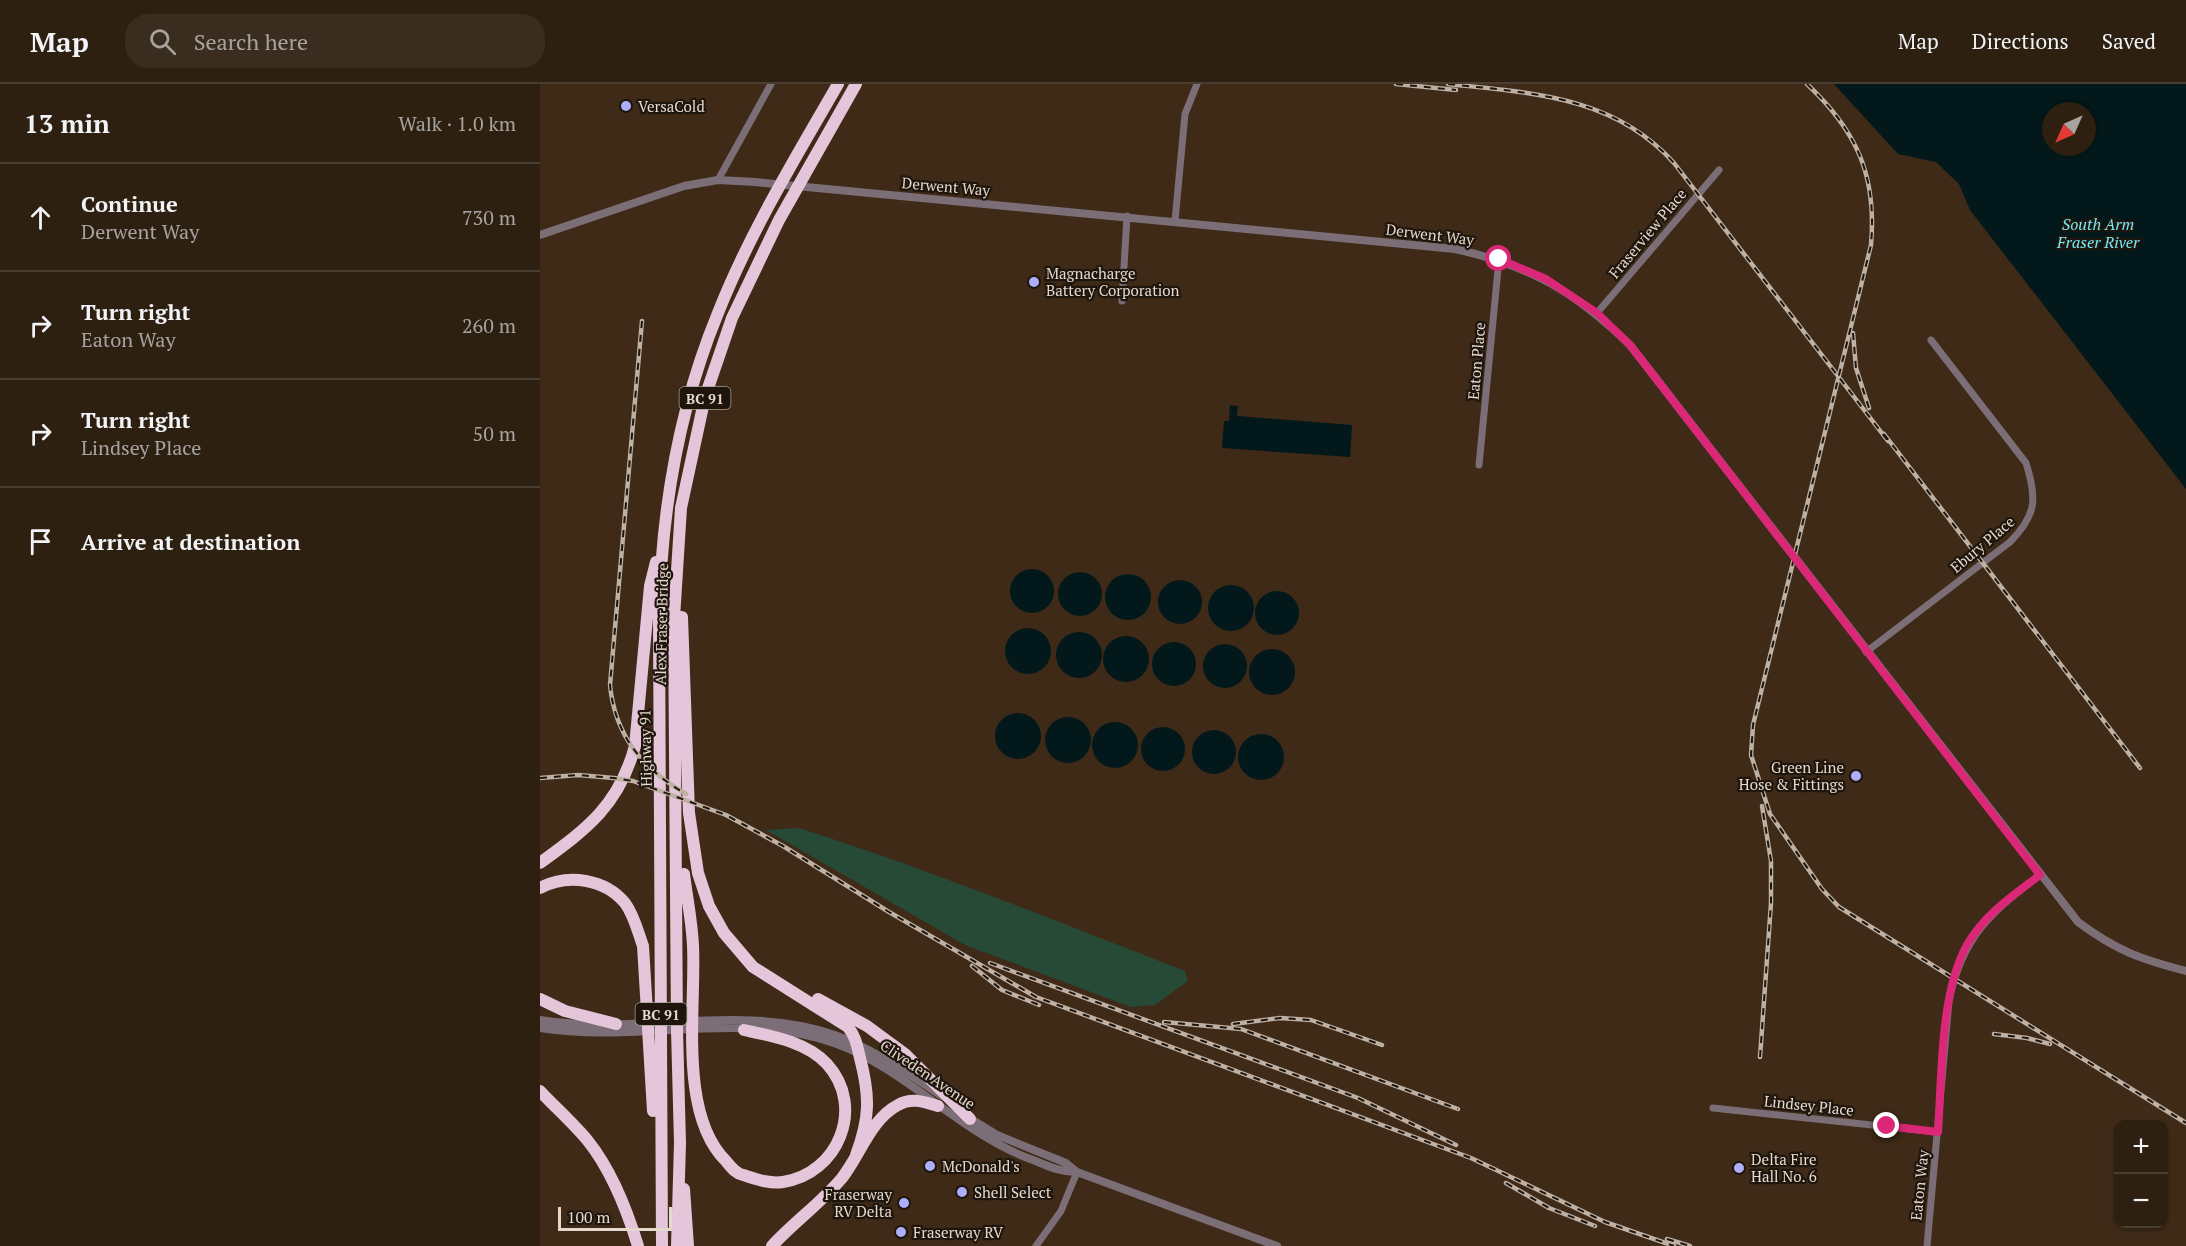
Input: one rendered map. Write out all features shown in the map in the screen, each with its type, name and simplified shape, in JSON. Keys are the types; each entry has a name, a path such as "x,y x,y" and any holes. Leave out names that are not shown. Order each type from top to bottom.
{"highway":[{"name":"Highway 91","path":"662,1246 659,618 663,532 673,467 690,393 714,321 740,262 838,84"},
{"name":"BC 91","path":"678,534 686,480 705,397 732,318 754,268 856,84"},
{"path":"540,863 590,825 607,808 623,781 636,746 650,586 663,532"},
{"path":"678,534 691,831 698,873 709,906 735,947 753,967 848,1027 858,1050 869,1102 865,1130 856,1155"},
{"name":"Alex Fraser Bridge","path":"677,822 674,618 678,534"},
{"name":"BC 91","path":"677,822 676,1030 680,1143 677,1246"},
{"path":"677,822 693,944 694,1064 700,1116 718,1154 738,1174 763,1182 783,1182 803,1176 821,1166 835,1150 844,1121 842,1091 827,1064 816,1055 795,1044 744,1030"},
{"path":"540,888 568,879 592,881 609,889 625,904 636,924 643,946 661,1210"},
{"path":"735,947 786,981 867,1026 905,1054 970,1119"},
{"path":"540,999 565,1011 625,1027"},
{"path":"540,1091 589,1142 606,1168 629,1217 638,1246"},
{"path":"772,1246 842,1178 879,1122 899,1104 919,1100 938,1106"},
{"path":"680,1143 688,1246"}],"street":[{"path":"718,180 771,84"},
{"path":"1175,221 1185,114 1197,84"},
{"name":"Fraserview Place","path":"1597,313 1719,170"},
{"name":"Derwent Way","path":"540,235 684,186 718,180 1127,216 1448,248 1499,259 1546,279 1597,313 1630,345 1866,652 2078,922 2108,944 2139,959 2186,971"},
{"path":"1122,301 1127,216"},
{"name":"Eaton Place","path":"1479,465 1499,259"},
{"name":"Ebury Place","path":"1866,652 2010,542 2025,527 2033,508 2034,487 2026,463 1931,340"},
{"name":"Eaton Way","path":"1927,1246 1949,1001 1960,961 1968,944 2000,905 2040,875"},
{"name":"Cliveden Avenue","path":"540,1020 625,1027 715,1026 767,1021 791,1024 835,1035 986,1139 1016,1155 1063,1172 1077,1172"},
{"name":"Cliveden Avenue","path":"715,1026 791,1032 858,1050 904,1071 970,1119 1020,1147 1066,1163 1077,1172 1277,1246"},
{"name":"Cliveden Avenue","path":"540,1028 594,1034 625,1027"},
{"name":"Lindsey Place","path":"1713,1108 1938,1132"},
{"path":"1036,1246 1061,1211 1077,1172"}],"green space":[{"path":"799,828 945,879 1185,971 1188,981 1155,1005 1131,1007 965,945 766,830"}],"water":[{"name":"South Arm Fraser River","path":"1834,84 2186,84 2186,489 1970,210 1959,184 1936,162 1898,154"},
{"path":"1230,405 1238,406 1237,416 1352,425 1350,457 1222,448 1224,421 1229,421"},
{"path":"1032,569 1047,576 1054,591 1047,606 1032,613 1017,606 1010,591 1017,576"},
{"path":"1080,572 1089,573 1096,578 1101,585 1101,603 1096,610 1089,615 1080,616 1071,615 1064,610 1059,603 1058,594 1059,585 1064,578 1071,573"},
{"path":"1128,574 1144,581 1151,597 1144,613 1128,620 1112,613 1105,597 1112,581"},
{"path":"1180,580 1196,586 1202,602 1196,618 1180,624 1164,618 1158,602 1164,586"},
{"path":"1231,585 1247,592 1254,608 1247,624 1231,631 1215,624 1208,608 1215,592"},
{"path":"1277,591 1286,592 1293,597 1298,604 1298,622 1293,629 1286,634 1277,635 1268,634 1261,629 1256,622 1255,613 1256,604 1261,597 1268,592"},
{"path":"1028,628 1044,635 1051,651 1044,667 1028,674 1012,667 1005,651 1012,635"},
{"path":"1079,632 1095,639 1102,655 1095,671 1079,678 1063,671 1056,655 1063,639"},
{"path":"1126,636 1142,643 1149,659 1142,675 1126,682 1110,675 1103,659 1110,643"},
{"path":"1174,642 1190,648 1196,664 1190,680 1174,686 1158,680 1152,664 1158,648"},
{"path":"1225,644 1234,645 1241,650 1246,657 1246,675 1241,682 1234,687 1225,688 1216,687 1209,682 1204,675 1203,666 1204,657 1209,650 1216,645"},
{"path":"1272,649 1288,656 1295,672 1288,688 1272,695 1256,688 1249,672 1256,656"},
{"path":"1018,713 1034,720 1041,736 1034,752 1018,759 1002,752 995,736 1002,720"},
{"path":"1068,717 1084,724 1091,740 1084,756 1068,763 1052,756 1045,740 1052,724"},
{"path":"1115,722 1131,729 1138,745 1131,761 1115,768 1099,761 1092,745 1099,729"},
{"path":"1163,727 1179,733 1185,749 1179,765 1163,771 1147,765 1141,749 1147,733"},
{"path":"1214,730 1223,731 1230,736 1235,743 1235,761 1230,768 1223,773 1214,774 1205,773 1198,768 1193,761 1192,752 1193,743 1198,736 1205,731"},
{"path":"1261,734 1277,741 1284,757 1277,773 1261,780 1245,773 1238,757 1245,741"}],"railway":[{"path":"1396,84 1456,90"},
{"path":"1448,84 1541,95 1570,102 1598,111 1625,124 1651,141 1674,163 1888,441"},
{"path":"1807,84 1839,119 1860,156 1871,197 1871,245 1753,725 1751,755 1770,814 1822,889 1839,907 2186,1123"},
{"path":"642,321 610,685 618,720 634,749 657,774 686,794"},
{"path":"1853,333 1856,368 1869,408"},
{"path":"1884,434 2140,768"},
{"path":"540,778 578,775 633,781 726,815 783,846 889,912 1036,997 1471,1158 1605,1222 1674,1246"},
{"path":"1760,1057 1771,903 1771,861 1762,806"},
{"path":"990,963 1358,1098 1456,1145"},
{"path":"972,966 1002,990 1039,1005"},
{"path":"1233,1024 1280,1018 1311,1020 1382,1045"},
{"path":"1164,1022 1241,1029 1458,1109"},
{"path":"1994,1034 2027,1038 2050,1044"},
{"path":"1506,1183 1549,1208 1595,1226"},
{"path":"1667,1239 1690,1246"}],"place":[{"name":"VersaCold","path":"626,106"},
{"name":"Magnacharge Battery Corporation","path":"1034,282"},
{"name":"Green Line Hose & Fittings","path":"1856,776"},
{"name":"McDonald's","path":"930,1166"},
{"name":"Delta Fire Hall No. 6","path":"1739,1168"},
{"name":"Shell Select","path":"962,1192"},
{"name":"Fraserway RV Delta","path":"904,1203"},
{"name":"Fraserway RV","path":"901,1232"}],"route":[{"path":"1499,259 1546,279 1597,313 1630,345 2040,875 2000,905 1968,944 1960,961 1953,979 1949,1001 1938,1132 1887,1126"}]}
